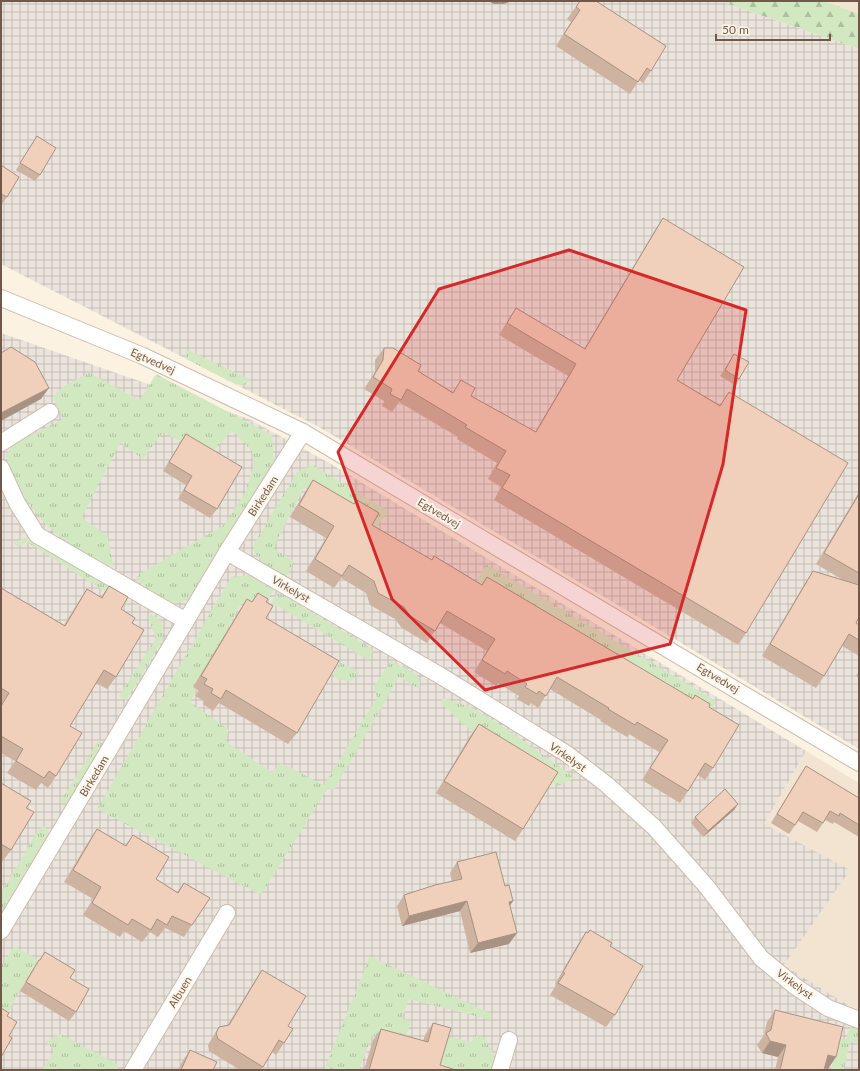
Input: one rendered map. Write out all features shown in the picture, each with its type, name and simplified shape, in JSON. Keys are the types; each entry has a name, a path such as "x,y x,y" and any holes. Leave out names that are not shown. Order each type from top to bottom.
{"street":[{"name":"Egtvedvej","path":"1,298 143,356 303,432 859,763"},
{"path":"1,443 50,412"},
{"name":"Birkedam","path":"1,931 227,552 303,432"},
{"path":"1,468 17,503 36,535 186,621"},
{"name":"Virkelyst","path":"227,552 436,673 567,754 606,784 654,827 707,887 761,958 796,987 828,1008 859,1020"},
{"name":"Albuen","path":"133,1070 227,913"},
{"path":"500,1070 508,1040"}],"highlighted area":[{"path":"569,250 746,310 723,464 670,644 485,690 392,599 338,452 439,289"}],"shaded area":[{"path":"1,1 720,1 859,49 859,749 319,427 1,264"},
{"path":"824,1 859,1 859,14"},
{"path":"1,333 249,419 331,464 806,751 764,824 850,870 784,965 859,1012 859,1070 1,1070"},
{"path":"806,751 859,783 859,1012 784,965 764,824"}],"green space":[{"path":"720,1 824,1 859,14 859,49"},
{"path":"186,349 251,380 245,385 236,384 186,359"},
{"path":"89,373 140,400 156,374 272,435 274,461 189,599 173,605 135,579 141,573 224,525 245,493 253,467 252,451 232,431 208,457 163,432 143,459 120,443 82,517 108,537 113,565 106,566 66,541 45,524 19,487 6,455 15,443 63,419 53,396 64,386"},
{"path":"313,465 388,511 377,527 304,488 273,548 295,562 286,577 262,561 254,552 254,544 297,472"},
{"path":"32,537 126,596 128,600 126,605 27,542 17,547 14,543 24,538"},
{"path":"486,564 716,701 709,714 475,583"},
{"path":"249,575 274,590 260,610 251,601 239,607 190,702 229,730 225,741 272,772 281,763 324,785 377,698 374,686 391,661 417,674 420,683 419,689 399,677 334,790 328,788 261,895 97,809 231,577"},
{"path":"278,592 372,649 373,651 368,660 278,606 269,606"},
{"path":"151,614 161,621 164,630 163,639 126,701 119,696 156,638 148,617"},
{"path":"340,662 359,672 357,676 349,681 336,679 333,675"},
{"path":"442,698 471,707 507,729 575,778 558,786 476,735 441,704"},
{"path":"99,740 104,744 66,804 60,802"},
{"path":"45,826 49,834 1,912 1,893 38,830"},
{"path":"14,946 38,960 17,995 5,1019 1,1017 1,967"},
{"path":"370,956 491,1014 491,1020 409,999 402,1019 411,1021 404,1043 372,1036 359,1070 338,1070 330,1067 329,1070 324,1070"},
{"path":"850,1027 859,1029 859,1043 850,1042 844,1070 831,1070 839,1038 846,1040"},
{"path":"60,1034 117,1064 119,1070 42,1070 54,1050 46,1042"},
{"path":"474,1035 486,1039 495,1057 491,1070 438,1070 446,1036 472,1042"}],"building":[{"path":"580,1 596,1 666,46 651,71 647,68 638,82 564,34 580,10 576,7"},
{"path":"37,136 56,148 40,175 20,163"},
{"path":"1,165 19,177 7,197 1,194"},
{"path":"663,218 744,267 677,380 720,406 729,392 848,463 746,633 502,488 510,475 496,468 506,451 465,427 467,425 407,389 401,400 390,394 392,389 373,377 383,360 384,348 393,348 421,365 418,371 453,393 461,380 475,388 471,396 536,432 576,364 507,323 516,308 585,349"},
{"path":"11,347 35,362 49,388 1,413 1,353"},
{"path":"734,354 749,362 739,379 725,370"},
{"path":"186,434 242,467 217,509 184,490 192,476 169,462"},
{"path":"313,480 354,504 357,500 379,513 372,525 432,560 434,556 482,585 487,577 693,699 695,695 710,704 709,707 739,725 713,768 705,763 688,791 650,768 668,740 637,722 635,725 557,677 546,696 539,691 537,694 525,687 527,684 507,671 505,674 482,660 495,639 447,611 435,631 410,616 404,607 378,593 374,581 349,565 342,576 315,559 334,526 299,505"},
{"path":"859,494 859,573 824,553"},
{"path":"813,571 859,585 859,617 856,623 859,625 859,640 849,634 824,676 770,644"},
{"path":"109,586 128,597 121,609 135,618 132,623 144,630 116,677 104,670 70,726 82,733 56,776 49,771 44,778 16,761 23,749 1,736 1,706 9,693 1,688 1,588 65,626 87,589 102,598"},
{"path":"258,593 268,599 266,602 273,606 266,618 339,661 297,733 226,690 221,699 211,693 213,689 204,684 207,679 201,676 247,599 252,602"},
{"path":"479,724 558,772 523,829 444,781"},
{"path":"806,766 859,798 859,825 840,813 839,816 830,811 823,823 803,812 795,825 777,814"},
{"path":"1,783 31,801 26,808 34,812 11,850 1,844"},
{"path":"725,789 738,804 708,831 695,817"},
{"path":"97,829 126,846 133,835 169,857 156,879 178,893 184,883 210,898 192,925 172,916 167,925 157,919 151,930 132,919 128,925 92,903 101,887 73,870"},
{"path":"496,852 505,886 509,885 513,901 509,902 517,933 478,943 467,901 409,916 404,895 435,885 462,879 457,862"},
{"path":"590,930 612,943 610,946 643,966 615,1015 558,983 565,973 563,972 586,932 588,933"},
{"path":"45,952 75,970 70,978 89,989 76,1012 26,982"},
{"path":"262,970 306,996 288,1026 293,1029 284,1043 279,1040 263,1067 218,1039 216,1033 219,1027 229,1025"},
{"path":"1,1008 9,1013 7,1016 17,1022 9,1036 12,1038 1,1057"},
{"path":"775,1010 843,1027 836,1057 828,1055 824,1070 780,1070 786,1045 770,1041 766,1033 771,1030"},
{"path":"433,1023 451,1028 440,1065 456,1070 369,1070 381,1029 428,1042"},
{"path":"190,1050 217,1062 213,1070 181,1070"}]}
